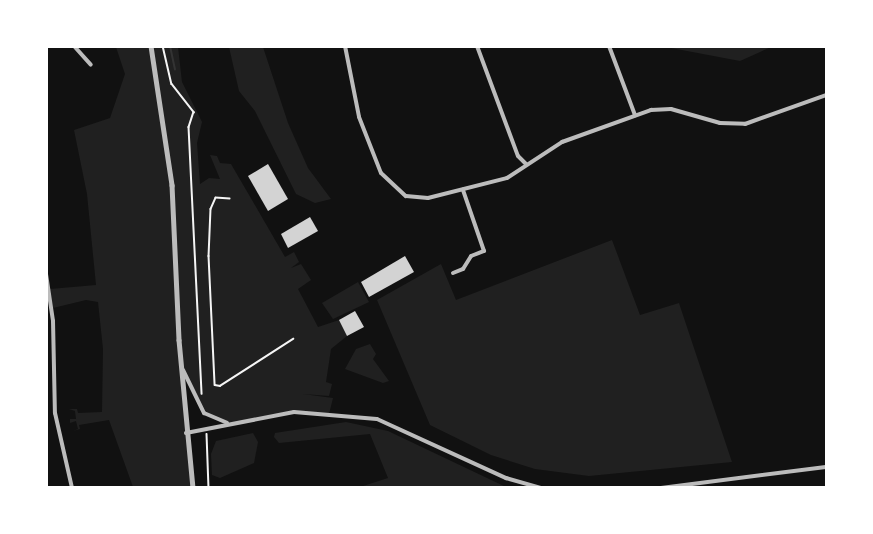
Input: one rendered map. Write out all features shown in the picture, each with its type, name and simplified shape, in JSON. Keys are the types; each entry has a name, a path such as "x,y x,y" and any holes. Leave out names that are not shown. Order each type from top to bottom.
{"street":[{"path":"74,46 91,65"},
{"path":"151,46 169,164 186,433 194,488"},
{"path":"345,46 359,117 381,173 406,196 428,198 507,178 562,142 635,115 671,109 720,123 745,124 826,95"},
{"path":"477,46 518,156 526,164"},
{"path":"609,46 635,115"},
{"path":"453,273 463,269 471,256 484,251 463,190"},
{"path":"46,274 53,321 55,413 72,488"},
{"path":"181,364 204,413 220,422 233,424"},
{"path":"186,433 294,412 377,419 506,478 541,488"},
{"path":"661,488 826,467"}],"path":[{"path":"163,46 172,84 194,112 189,127 202,398"},
{"path":"230,199 216,198 211,209 209,256 215,385 220,386 293,339"},
{"path":"207,428 209,488"}],"shaded area":[{"path":"771,46 740,61 666,47"},
{"path":"116,47 148,47 156,73 151,47 178,47 182,82 202,122 197,143 200,184 209,178 220,179 210,155 217,156 220,163 231,164 285,257 294,252 299,262 291,268 301,264 311,280 298,289 318,327 339,320 347,336 331,349 326,382 332,384 329,396 303,394 333,398 329,414 273,414 233,424 220,422 198,405 182,367 193,487 133,487 109,420 79,425 80,429 73,431 78,429 76,421 70,423 70,419 76,419 75,411 69,409 77,409 78,413 102,412 103,349 98,302 86,300 53,308 50,289 96,285 87,194 74,130 110,118 125,74"},
{"path":"229,47 263,47 288,123 308,168 331,199 315,203 296,194 255,111 239,91"},
{"path":"612,240 640,315 679,303 732,462 589,476 535,469 491,455 430,425 377,300 441,264 456,300"},
{"path":"358,282 369,302 333,319 322,303"},
{"path":"370,344 376,354 373,359 389,381 383,383 345,369 356,349"},
{"path":"346,422 388,431 506,487 360,487 388,478 370,434 279,443 274,437 275,433"},
{"path":"253,433 258,442 254,463 220,478 212,475 211,454 216,441"}],"building":[{"path":"268,164 288,199 268,211 248,176"},
{"path":"310,217 318,231 288,248 281,234"},
{"path":"405,256 414,272 369,297 361,282"},
{"path":"355,311 364,327 347,336 339,320"}],"waterway":[{"path":"170,46 175,69"}]}
